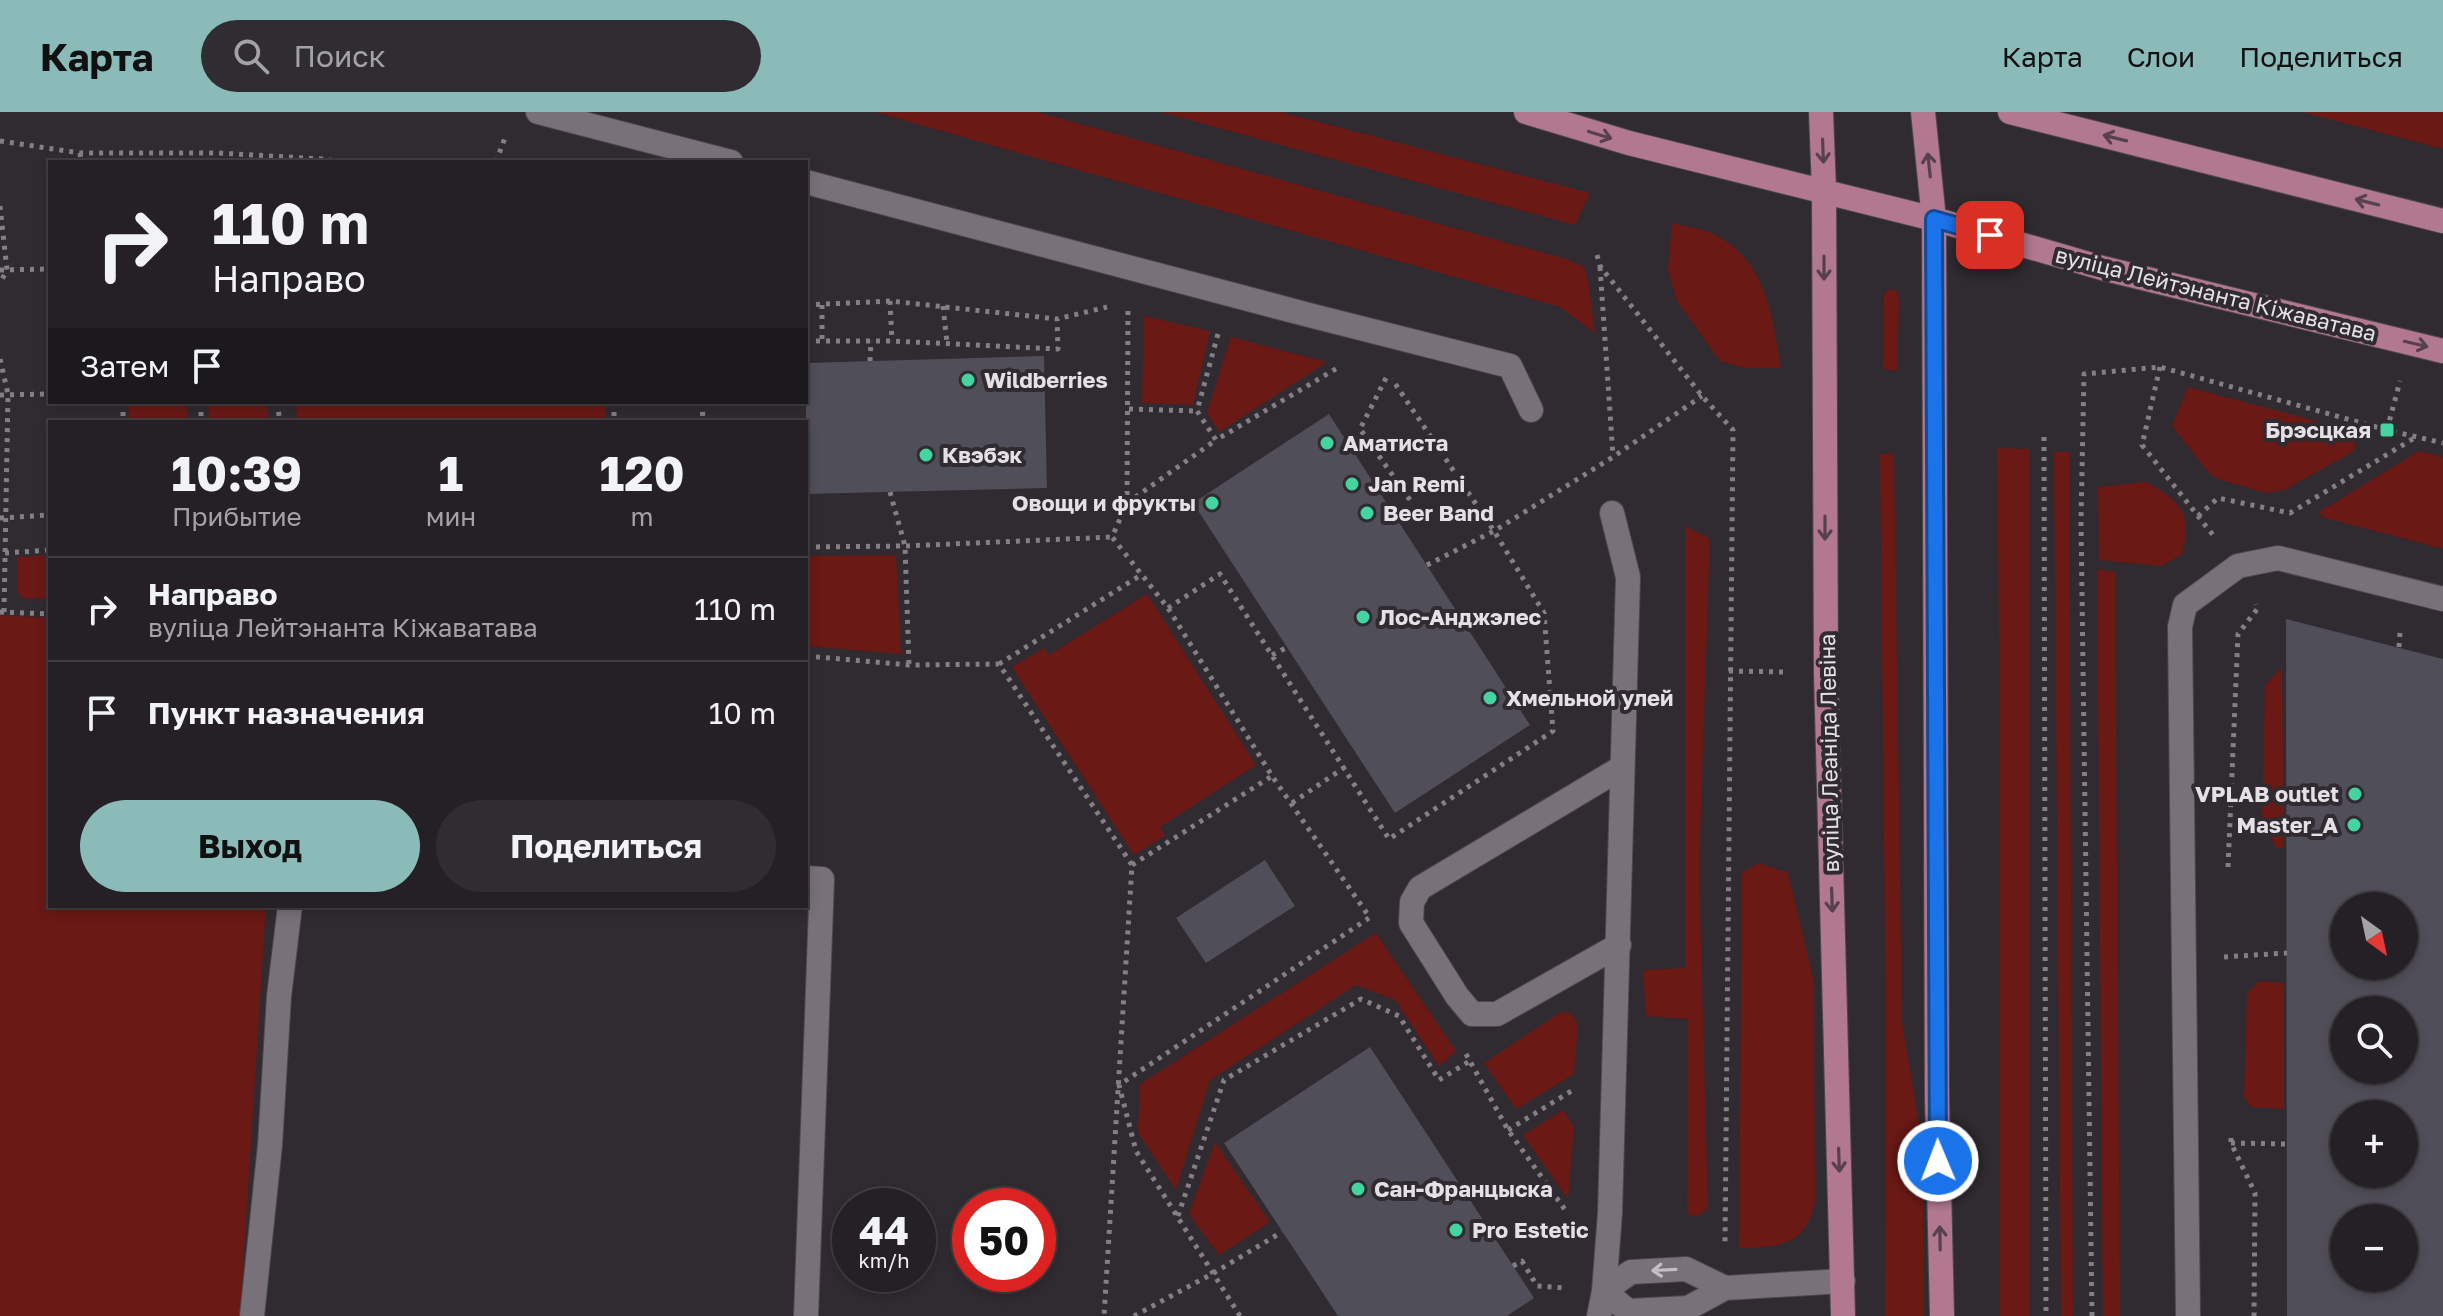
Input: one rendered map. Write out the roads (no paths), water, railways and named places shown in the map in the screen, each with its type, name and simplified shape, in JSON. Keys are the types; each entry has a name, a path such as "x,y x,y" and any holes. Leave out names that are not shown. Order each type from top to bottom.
{"main road":[{"name":"вуліца Лейтэнанта Кіжаватава","path":"1526,112 1629,143 1934,219 2102,268 2443,351"},
{"name":"вуліца Леаніда Левіна","path":"1821,112 1826,674 1843,1316"},
{"path":"1923,112 1934,219 1937,1083 1942,1316"},
{"path":"2010,112 2443,221"}],"lane":[{"path":"538,112 723,160"},
{"path":"808,183 1510,366 1531,410"},
{"path":"1599,1316 1610,1213 1628,577 1612,513"},
{"path":"2188,1316 2180,627 2185,605 2238,566 2278,558 2443,599"},
{"path":"1619,945 1497,1014 1472,1014 1457,996 1411,923 1412,902 1420,888 1621,768"},
{"path":"806,1316 822,879 808,878"},
{"path":"252,1316 270,1145 279,996 290,908"},
{"path":"1604,1291 1631,1272 1686,1269 1725,1288"},
{"path":"1604,1291 1628,1311 1688,1308 1725,1288 1843,1281"}],"place":[{"name":"Wildberries","path":"968,380"},
{"name":"Брэсцкая","path":"2387,430"},
{"name":"Аматиста","path":"1327,443"},
{"name":"Квэбэк","path":"926,455"},
{"name":"Jan Remi","path":"1352,484"},
{"name":"Овощи и фрукты","path":"1212,503"},
{"name":"Beer Band","path":"1367,513"},
{"name":"Лос-Анджэлес","path":"1363,617"},
{"name":"Хмельной улей","path":"1490,698"},
{"name":"VPLAB outlet","path":"2355,794"},
{"name":"Master_A","path":"2354,825"},
{"name":"Сан-Францыска","path":"1358,1189"},
{"name":"Pro Estetic","path":"1456,1230"}]}
